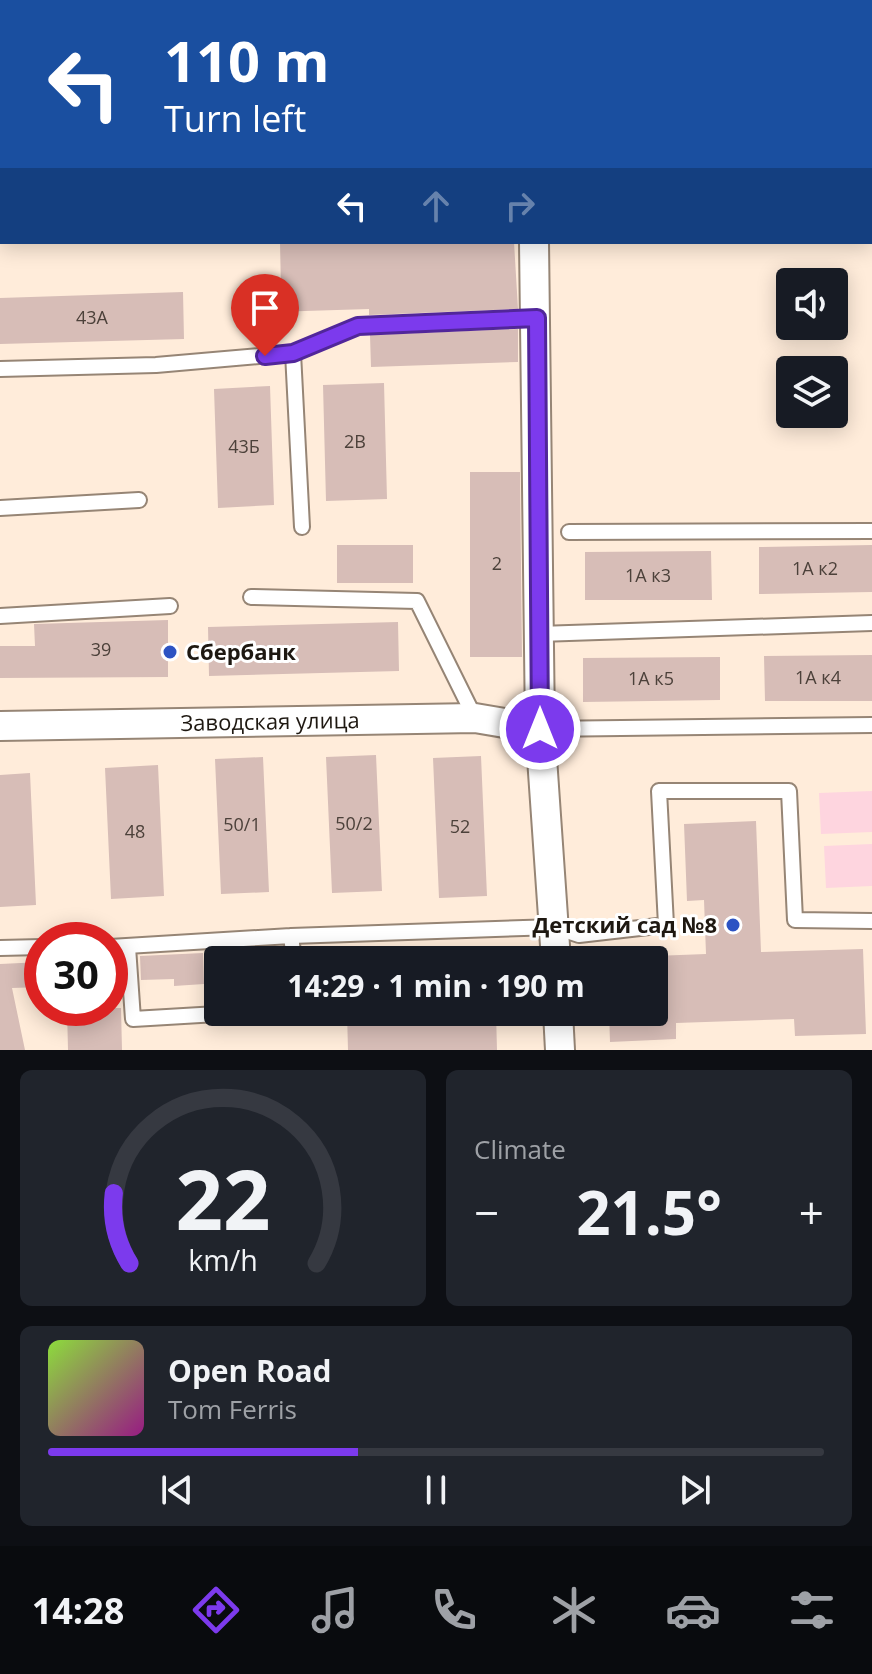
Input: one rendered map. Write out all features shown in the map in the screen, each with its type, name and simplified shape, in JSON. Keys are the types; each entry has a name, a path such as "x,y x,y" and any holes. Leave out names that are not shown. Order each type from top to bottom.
{"street":[{"path":"534,244 540,729 556,946"},
{"name":"Заводская улица","path":"0,726 475,718 540,729"},
{"path":"559,1026 560,1050"}],"lane":[{"path":"0,369 156,365 293,353 358,326 537,318"},
{"path":"293,353 302,527"},
{"path":"0,508 139,500"},
{"path":"569,532 872,531"},
{"path":"251,597 417,601 475,718"},
{"path":"0,616 170,606"},
{"path":"539,634 872,623"},
{"path":"540,729 872,725"},
{"path":"204,1015 133,1019 128,947 291,936 555,927 579,935 666,925 659,791 789,791 795,920 872,921"},
{"path":"291,936 292,946"},
{"path":"0,948 24,947"}],"shaded area":[{"path":"872,791 872,832 821,834 819,793"},
{"path":"872,844 872,886 826,888 824,846"}],"building":[{"path":"280,244 514,244 518,309 369,315 369,309 273,312 273,290 281,290"},
{"path":"183,292 184,339 0,344 0,298"},
{"path":"518,329 518,362 371,367 370,335"},
{"path":"384,383 387,499 326,501 323,385"},
{"path":"270,386 274,505 218,508 214,389"},
{"path":"470,472 520,472 522,657 470,657"},
{"path":"337,545 413,545 413,583 337,583"},
{"path":"872,545 872,592 759,594 759,547"},
{"path":"711,551 712,600 585,600 585,552"},
{"path":"168,620 168,677 0,678 0,646 35,646 34,624"},
{"path":"398,622 399,671 209,676 208,627"},
{"path":"872,655 872,701 765,701 764,656"},
{"path":"720,657 720,700 583,702 583,658"},
{"path":"376,755 382,891 332,893 326,757"},
{"path":"481,756 487,896 439,898 433,758"},
{"path":"263,757 269,892 221,894 215,759"},
{"path":"158,765 164,896 111,899 105,768"},
{"path":"30,773 36,905 0,907 0,775"},
{"name":"Детский сад №8","path":"756,821 761,952 863,949 866,1034 795,1036 794,1019 676,1023 676,1039 610,1042 609,1026 668,1026 668,955 706,954 704,900 687,901 684,824"},
{"path":"203,953 204,984 174,986 174,979 141,980 140,956"},
{"path":"24,963 24,988 12,988 25,1050 0,1050 0,964"},
{"path":"67,1026 121,1026 122,1050 68,1050"},
{"path":"347,1026 496,1026 497,1050 348,1050"}],"place":[{"name":"Сбербанк","path":"170,652"},
{"name":"Детский сад №8","path":"733,925"}],"route":[{"path":"265,356 293,353 358,326 537,318 540,729"}]}
